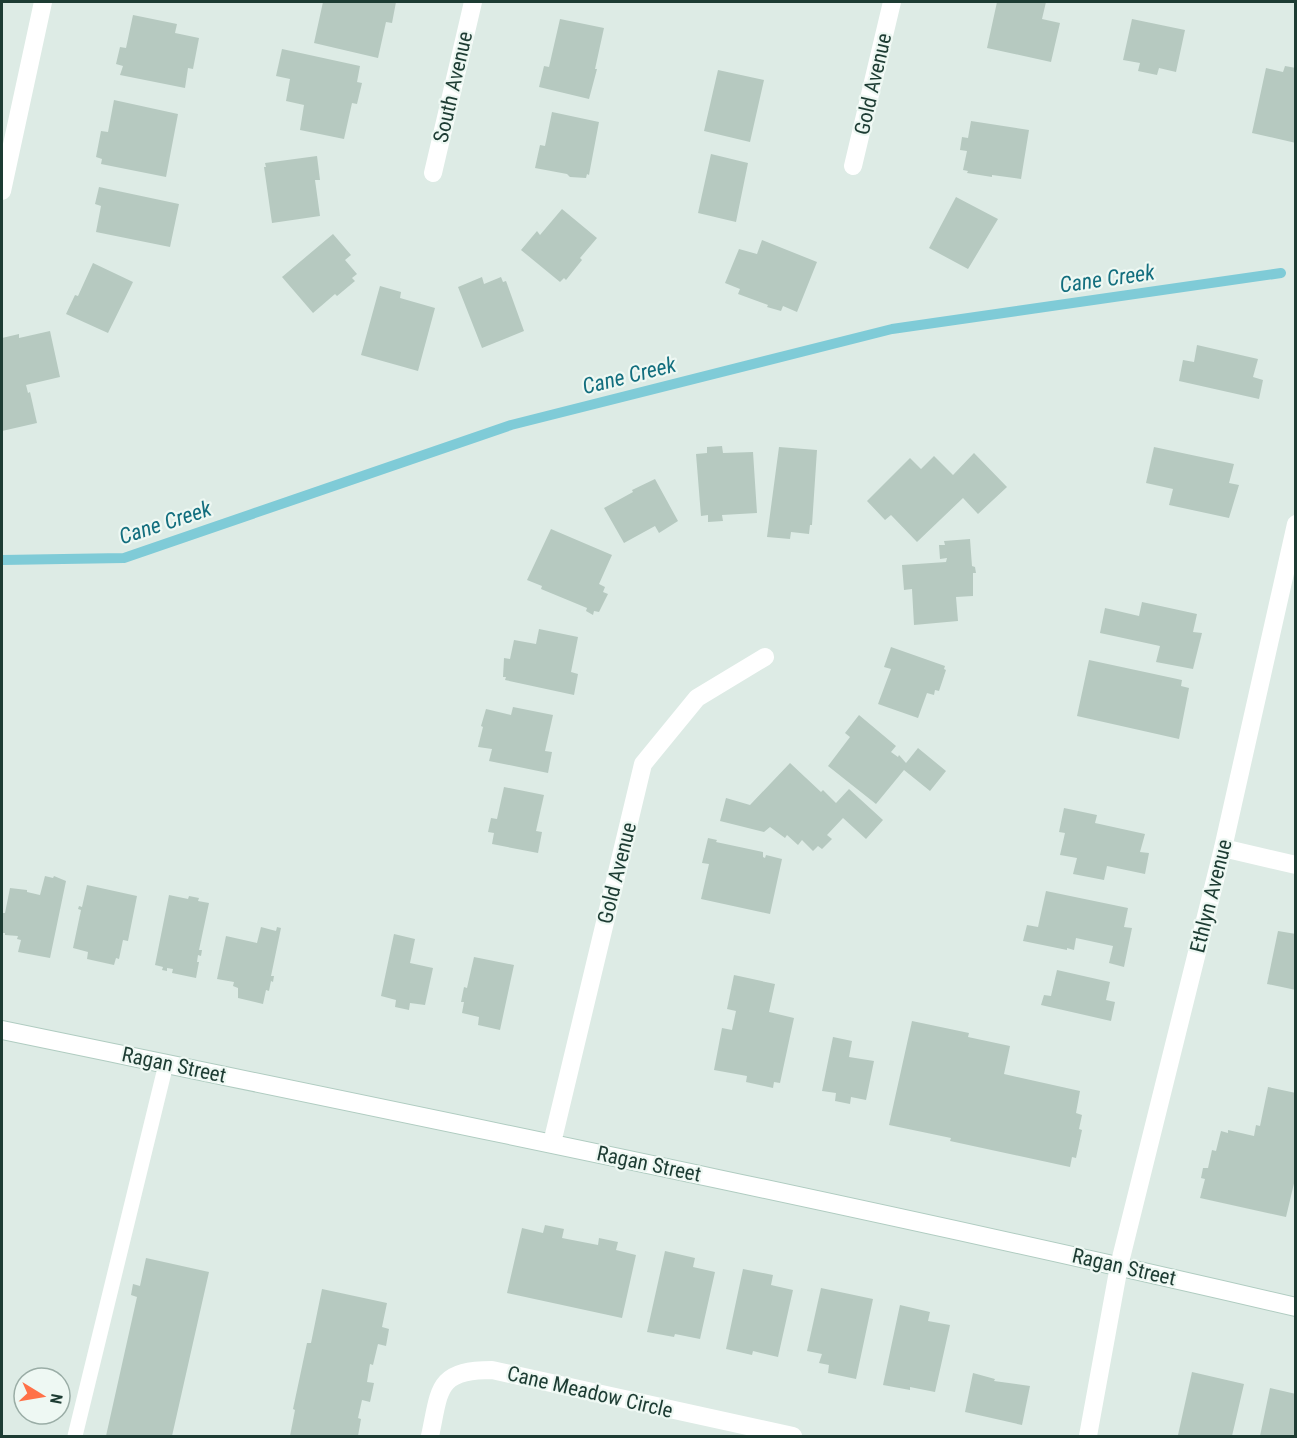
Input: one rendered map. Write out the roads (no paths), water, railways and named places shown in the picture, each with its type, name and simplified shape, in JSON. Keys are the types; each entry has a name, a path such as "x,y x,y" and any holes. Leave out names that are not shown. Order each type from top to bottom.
{"street":[{"path":"2,191 43,2"},
{"name":"South Avenue","path":"433,173 473,2"},
{"name":"Gold Avenue","path":"853,166 892,2"},
{"name":"Ethlyn Avenue","path":"1088,1437 1119,1266 1223,848 1296,524"},
{"name":"Gold Avenue","path":"552,1143 643,764 697,698 765,657"},
{"path":"1223,848 1296,865"},
{"name":"Ragan Street","path":"2,1030 552,1143 1296,1306"},
{"name":"Cane Meadow Circle","path":"430,1437 441,1387 451,1377 470,1370 492,1370 793,1437"}],"lane":[{"path":"75,1437 166,1064"}],"waterway":[{"name":"Cane Creek","path":"2,560 124,558 511,425 892,329 1281,273"}]}
